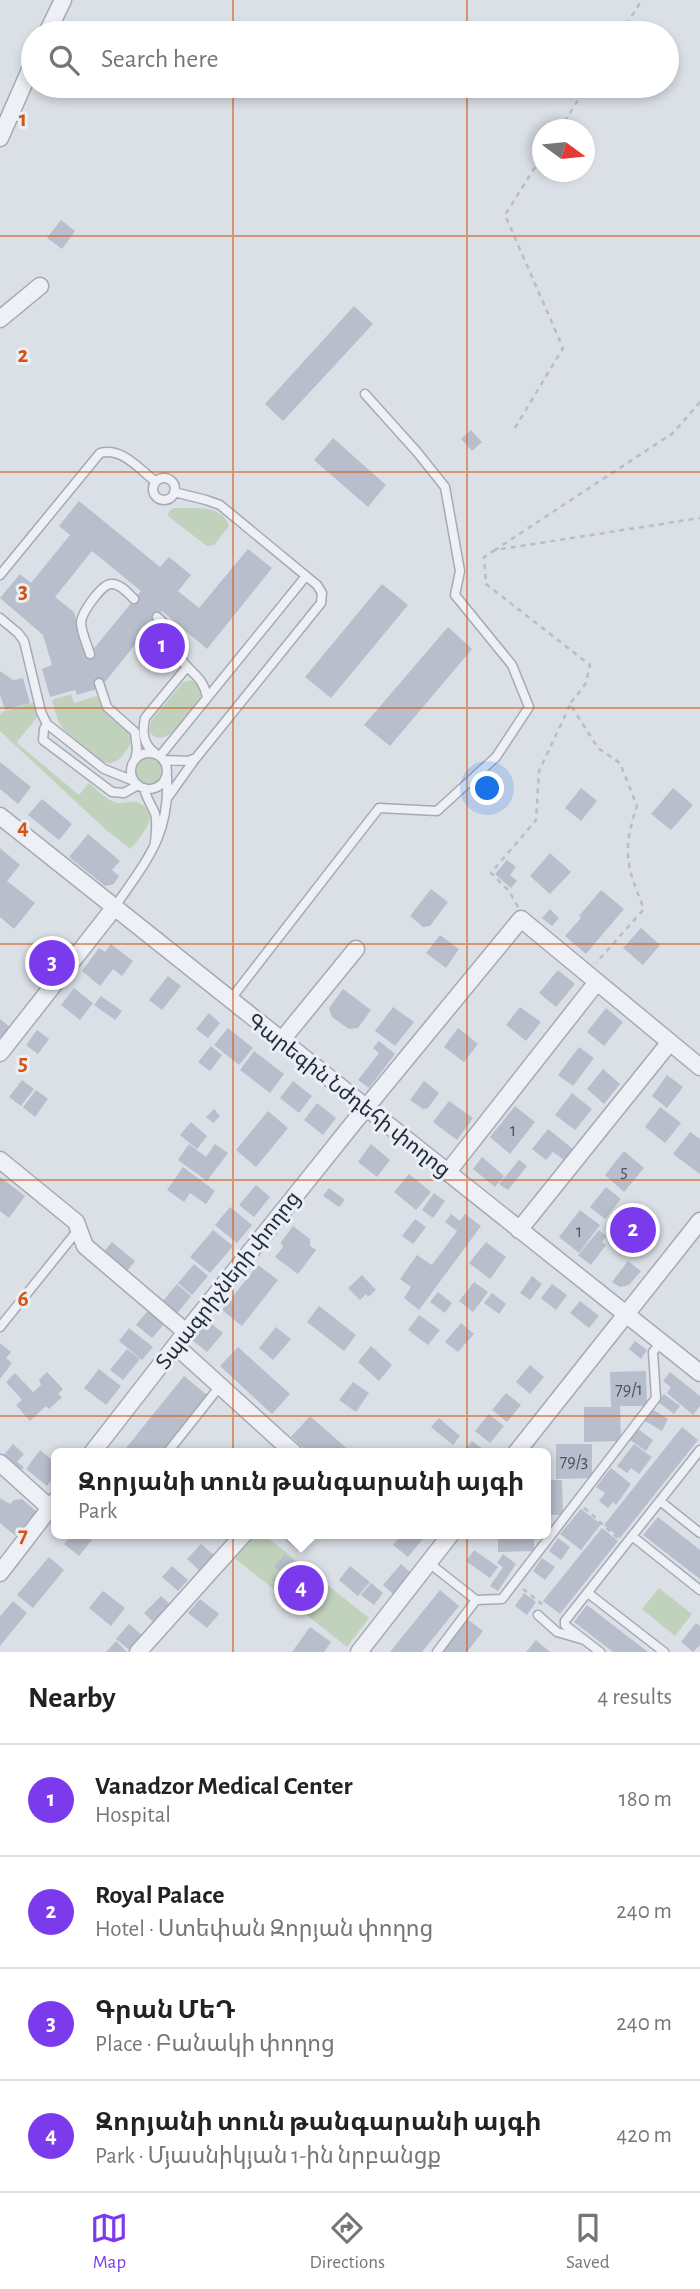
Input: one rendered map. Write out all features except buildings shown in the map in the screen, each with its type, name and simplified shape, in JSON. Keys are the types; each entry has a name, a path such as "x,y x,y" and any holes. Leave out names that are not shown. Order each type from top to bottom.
{"street":[{"path":"53,21 63,0"},
{"path":"0,138 21,90"},
{"path":"0,318 40,286"},
{"name":"Գարեգին Նժդեհի փողոց","path":"0,816 700,1373"},
{"path":"0,1052 114,908"},
{"path":"519,921 700,1068"},
{"name":"Տպագրիչների փողոց","path":"96,1448 519,921"},
{"path":"281,1041 356,949"},
{"path":"447,1173 592,978"},
{"path":"519,1230 670,1042"},
{"path":"0,1160 76,1222 85,1246 181,1339 220,1386 288,1448"},
{"path":"520,1448 700,1221"},
{"path":"0,1463 51,1502"},
{"path":"0,1573 51,1507"},
{"path":"138,1652 240,1539"},
{"path":"359,1652 447,1539"}],"lane":[{"path":"230,1000 379,808 438,811 496,757 529,707 512,665 455,595 460,571 445,487 365,394"},
{"path":"0,575 100,453 110,450 118,453 156,482"},
{"path":"167,478 174,484 174,492 169,499 161,499 153,490 156,482 167,478"},
{"path":"168,797 196,758 321,603 322,593 317,585 219,505 174,492"},
{"path":"160,757 306,576"},
{"path":"90,654 81,624 86,609 104,586 118,586 134,599"},
{"path":"157,617 168,625 177,654 187,667 201,678 212,681 222,679"},
{"path":"0,618 24,640 41,712 47,724 115,775 149,789 160,786 167,776"},
{"path":"114,908 155,848 162,830 168,797 168,771 160,757 148,748 143,729 145,718 187,667"},
{"path":"201,678 207,698"},
{"path":"99,683 107,707 135,732 137,750 131,770 156,821 155,848"},
{"path":"47,724 43,740 112,792 124,793 139,785"},
{"path":"135,760 144,753 188,761 196,758"},
{"path":"0,1327 78,1230"},
{"path":"551,1535 656,1398 653,1352 662,1342"},
{"path":"171,1448 220,1386"},
{"path":"600,1652 565,1625 565,1621 700,1451"},
{"path":"660,1501 700,1533"},
{"path":"632,1536 700,1590"},
{"path":"428,1563 476,1600 502,1599 548,1539"},
{"path":"587,1593 664,1652"},
{"path":"437,1652 476,1600"},
{"path":"538,1615 557,1632 586,1641"},
{"path":"582,1652 586,1641"}],"path":[{"path":"629,21 642,0"},
{"path":"566,119 579,98"},
{"path":"515,429 563,348 505,215 532,172"},
{"path":"519,921 520,912 509,891 491,873 536,820 539,771 570,704 586,683 590,666 486,584 484,557 673,433 700,402"},
{"path":"495,550 700,518"},
{"path":"570,704 598,748 620,763 638,806 627,836 629,873 644,909 592,978"},
{"path":"576,1502 601,1521 619,1540"},
{"path":"514,1583 542,1604"}],"green space":[{"path":"174,508 214,510 229,526 214,545 207,546 168,516 169,511"},
{"path":"191,680 198,683 201,696 177,728 162,738 155,737 149,731 151,721 183,682"},
{"path":"71,694 74,703 97,696 105,712 129,734 130,744 118,760 111,763 102,761 64,730 58,721 52,700"},
{"path":"35,702 38,716 18,744 79,795 89,783 114,802 136,802 146,808 149,813 147,826 130,849 0,731 2,712"},
{"path":"149,758 158,762 162,771 158,780 149,784 140,780 136,771 140,762"},
{"path":"247,1539 269,1539 369,1618 347,1647 233,1557"},
{"path":"659,1588 692,1614 675,1636 642,1609"}],"place":[{"name":"Vanadzor Medical Center","path":"162,646"},
{"name":"Գրան ՄեԴ","path":"52,963"},
{"name":"Royal Palace","path":"633,1230"},
{"name":"Զորյանի տուն թանգարանի այգի","path":"301,1588"}]}
